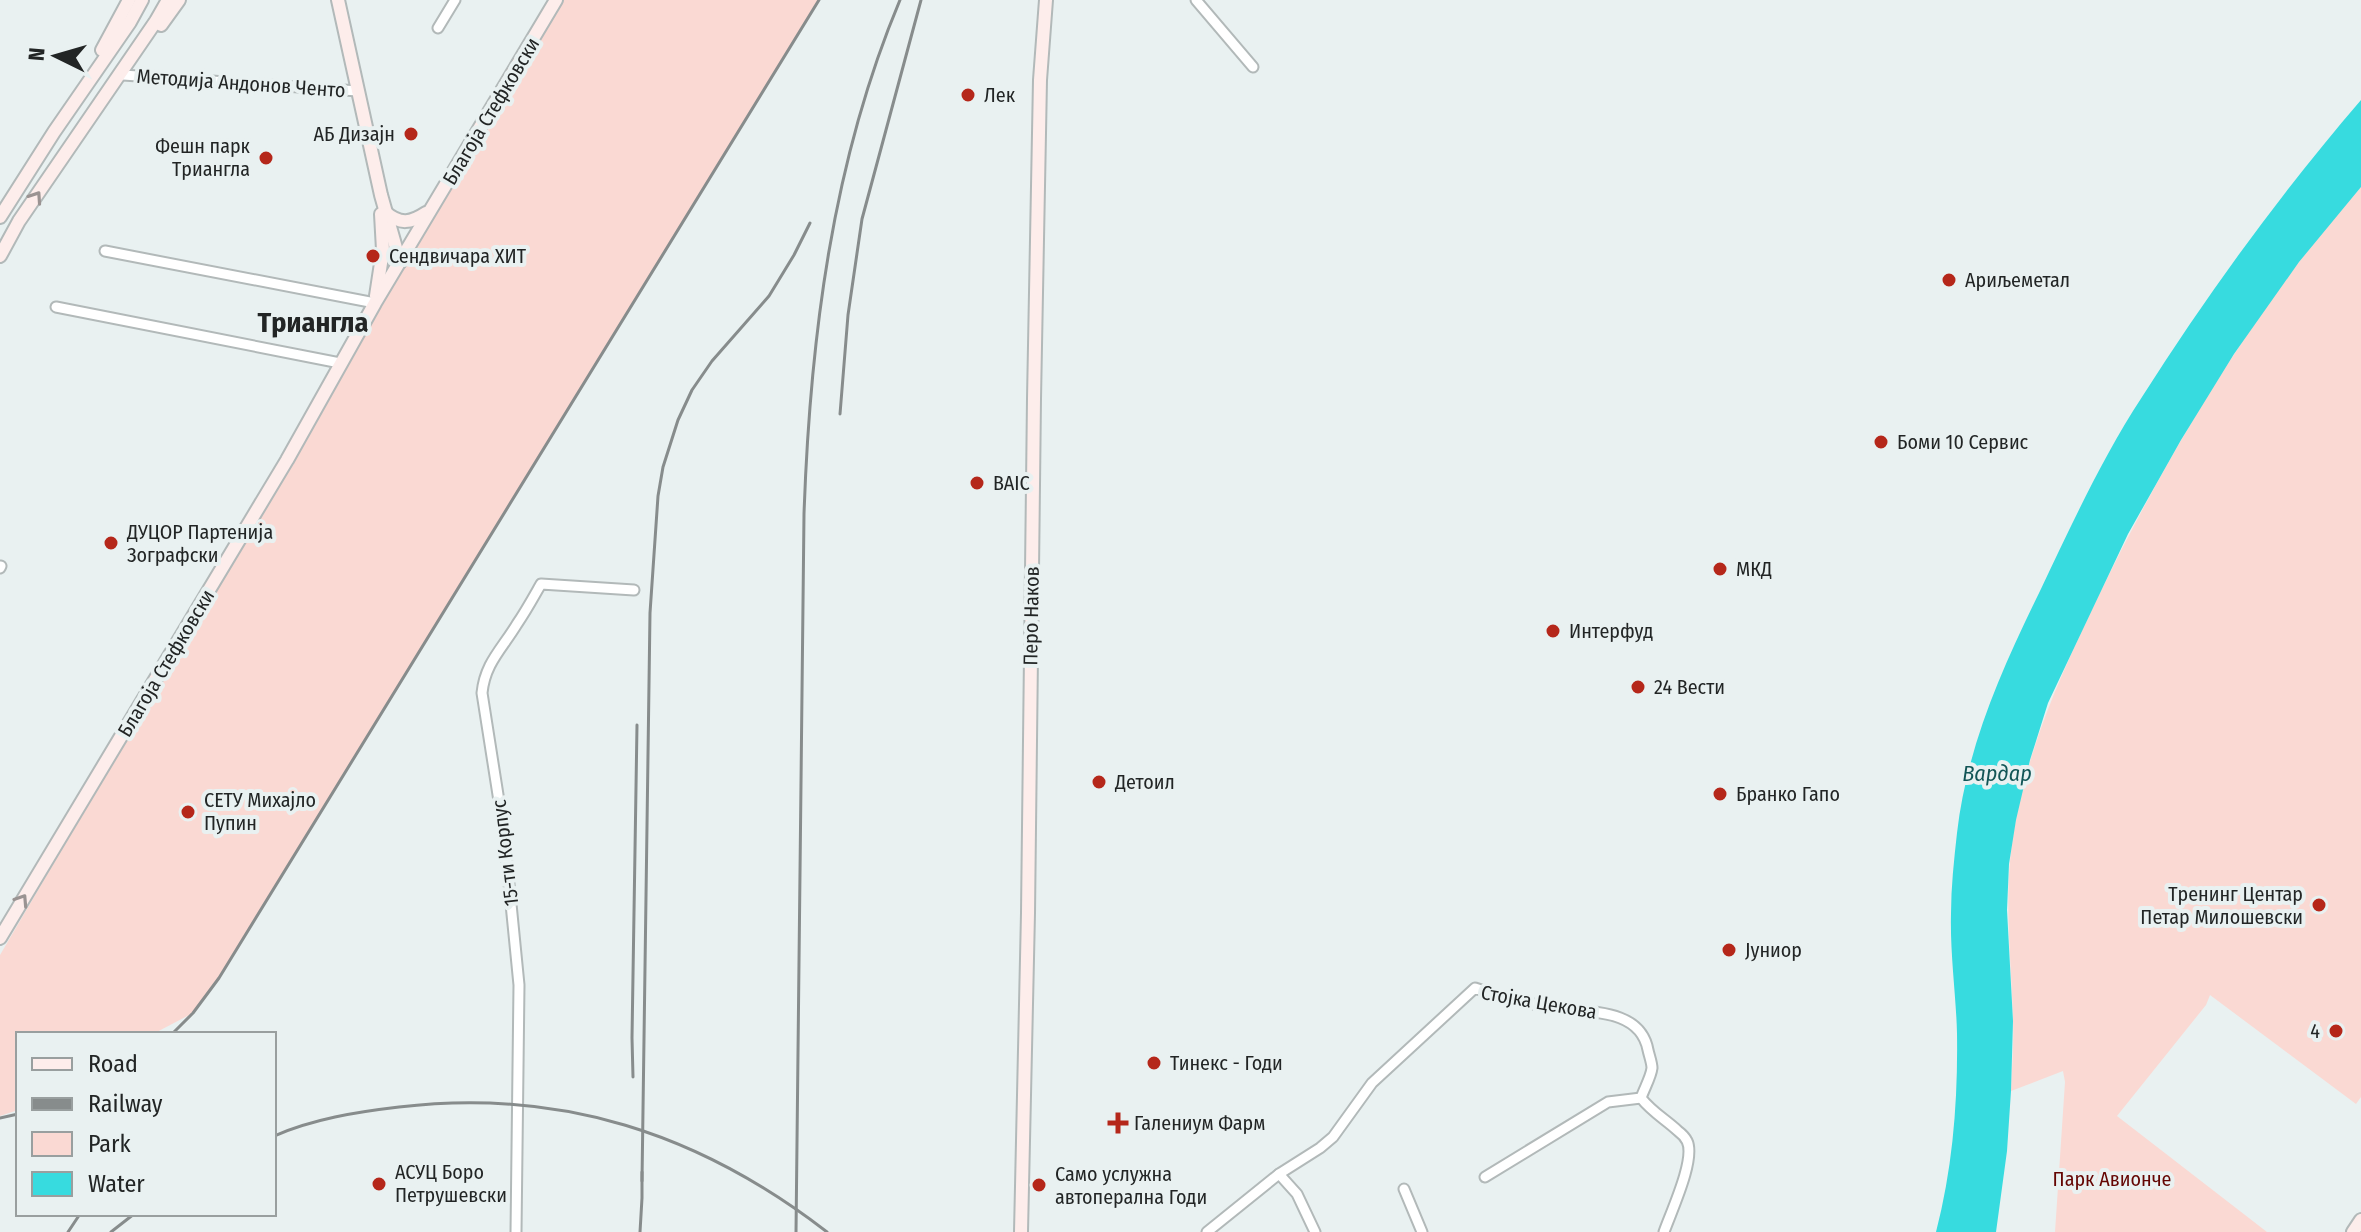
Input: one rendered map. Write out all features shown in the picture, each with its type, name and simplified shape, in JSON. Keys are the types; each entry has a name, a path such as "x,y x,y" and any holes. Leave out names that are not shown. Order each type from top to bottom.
{"street":[{"path":"0,217 91,71 129,0"},
{"path":"54,132 142,0"},
{"path":"0,256 19,221 168,0"},
{"path":"75,140 179,0"},
{"name":"Методија Андонов Ченто","path":"338,0 385,212 400,262"},
{"path":"438,28 455,0"},
{"name":"Благоја Стефковски","path":"0,938 279,473 375,303 556,0"},
{"name":"Перо Наков","path":"1021,1207 1040,89 1046,0"},
{"path":"1196,0 1253,67"},
{"name":"Методија Андонов Ченто","path":"123,75 358,91"},
{"name":"Методија Андонов Ченто","path":"375,303 383,250 381,195"},
{"path":"385,212 399,221 409,222 432,209"},
{"path":"383,250 386,258 400,262"},
{"path":"105,251 375,303"},
{"path":"56,307 340,363"},
{"name":"15-ти Корпус","path":"516,1232 519,985 504,833 482,693 483,676 541,584 634,590"},
{"name":"Стојка Цекова","path":"1207,1232 1279,1174 1333,1137 1372,1083 1475,988 1513,1000 1596,1011 1620,1018 1638,1028 1647,1041 1652,1068 1641,1098"},
{"path":"1485,1177 1608,1102 1641,1098 1651,1111 1688,1142 1686,1170 1664,1232"},
{"path":"1279,1174 1297,1194 1315,1232"},
{"path":"1404,1189 1422,1232"},
{"path":"1014,1232 1021,1207"},
{"path":"1021,1207 1024,1232"},
{"path":"2353,1232 2361,1220"}],"green space":[{"path":"559,0 819,0 219,978 193,1013 157,1032 16,1032 16,1111 0,1116 0,955"},
{"name":"Парк Авионче","path":"2361,187 2361,1097 2356,1104 2210,995 2206,1005 2117,1116 2267,1232 2055,1232 2065,1082 2063,1071 2011,1091 2013,1028 2009,870 2016,820 2030,760 2074,649 2121,550 2167,465 2270,301"}],"water":[{"name":"Вардар","path":"2361,100 2361,187 2299,262 2234,354 2181,440 2128,534 2048,703 2030,760 2009,864 2007,910 2013,1021 2011,1091 1996,1232 1936,1232 1950,1158 1957,1083 1951,929 1954,863 1969,769 1988,709 2012,649 2063,542 2127,420 2246,244"}],"railway":[{"path":"174,1032 193,1013 219,978 819,0"},
{"path":"796,1232 804,514 812,383 819,318 841,188 857,124 900,0"},
{"path":"840,414 848,315 862,219 921,0"},
{"path":"642,1181 650,613 658,496 663,467 678,420 692,390 712,361 769,296 810,223"},
{"path":"633,1077 637,725"},
{"path":"276,1135 335,1117 399,1107 458,1103 516,1105 571,1112 625,1125 678,1144 729,1168 778,1197 827,1232"},
{"path":"0,1118 16,1114"},
{"path":"640,1232 642,1172"},
{"path":"68,1232 79,1216"},
{"path":"111,1232 131,1216"}],"place":[{"name":"Лек","path":"968,95"},
{"name":"АБ Дизајн","path":"411,134"},
{"name":"Фешн парк Триангла","path":"266,158"},
{"name":"Сендвичара ХИТ","path":"373,256"},
{"name":"Ариљеметал","path":"1949,280"},
{"name":"Боми 10 Сервис","path":"1881,442"},
{"name":"BAIC","path":"977,483"},
{"name":"ДУЦОР Партенија Зографски","path":"111,543"},
{"name":"МКД","path":"1720,569"},
{"name":"Интерфуд","path":"1553,631"},
{"name":"24 Вести","path":"1638,687"},
{"name":"Детоил","path":"1099,782"},
{"name":"Бранко Гапо","path":"1720,794"},
{"name":"СЕТУ Михајло Пупин","path":"188,812"},
{"name":"Тренинг Центар Петар Милошевски","path":"2319,905"},
{"name":"Јуниор","path":"1729,950"},
{"name":"4","path":"2336,1031"},
{"name":"Тинекс - Годи","path":"1154,1063"},
{"name":"Галениум Фарм","path":"1118,1123"},
{"name":"АСУЦ Боро Петрушевски","path":"379,1184"},
{"name":"Само услужна автоперална Годи","path":"1039,1185"}],"district":[{"name":"Триангла","path":"313,322"}]}
